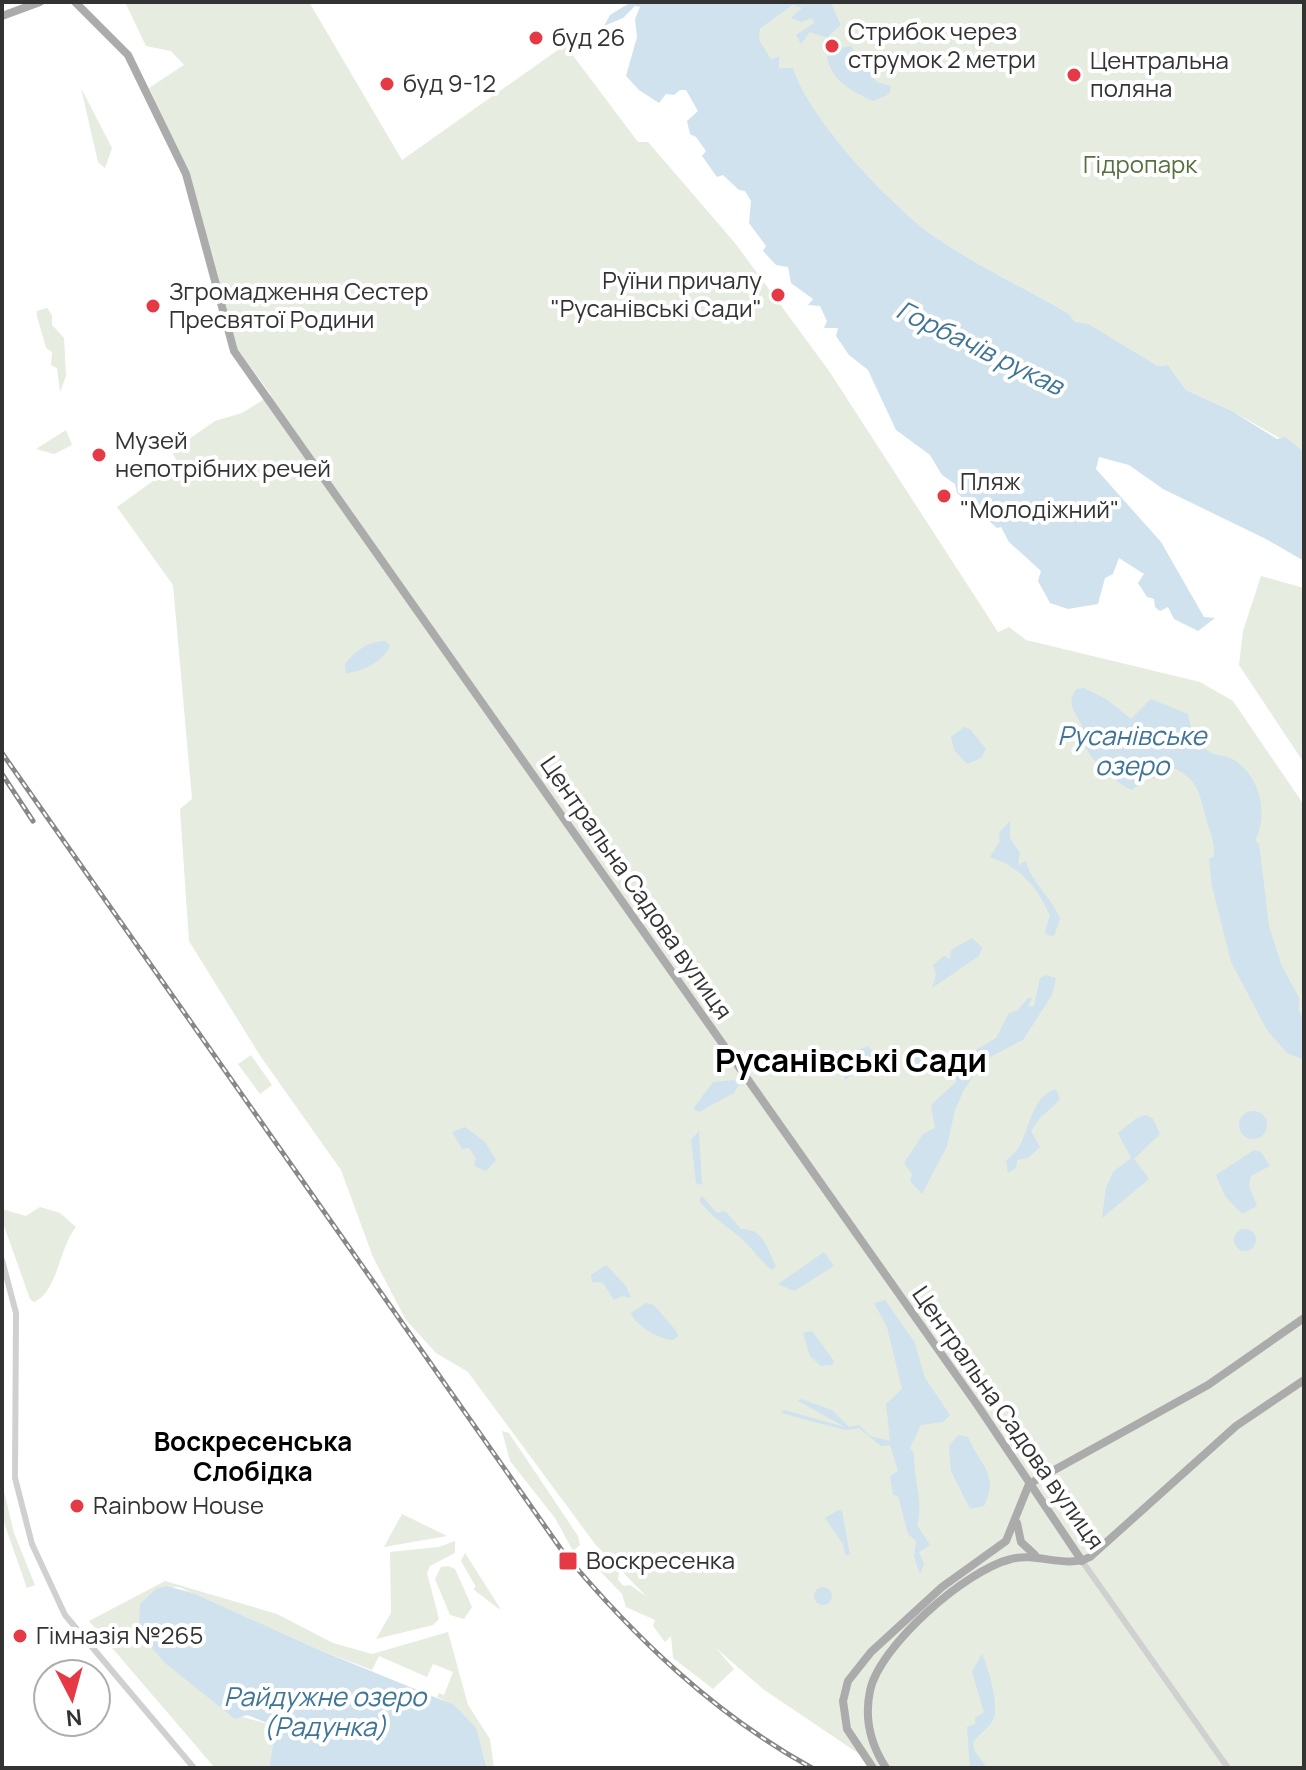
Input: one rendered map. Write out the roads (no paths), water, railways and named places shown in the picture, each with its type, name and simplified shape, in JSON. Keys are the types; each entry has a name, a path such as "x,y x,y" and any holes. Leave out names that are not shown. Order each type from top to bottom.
{"main road":[{"path":"2,16 40,2"},
{"name":"Центральна Садова вулиця","path":"75,2 128,55 186,174 234,351 978,1406 1082,1561"},
{"path":"873,1768 847,1729 843,1701 848,1681 871,1652 942,1587 1006,1541 1029,1484 1208,1385 1304,1318"},
{"path":"886,1768 877,1754 868,1722 870,1691 880,1667 920,1621 964,1584 1007,1560 1037,1556 1082,1561 1236,1426 1304,1380"},
{"path":"1017,1518 1021,1542 1037,1556"}],"street":[{"path":"2,1260 16,1313 15,1478 32,1544 65,1615 194,1768"},
{"name":"Центральна Садова вулиця","path":"1082,1561 1228,1768"}],"water":[{"name":"Горбачів рукав","path":"631,2 831,2 841,25 829,36 835,49 851,46 877,82 891,86 889,94 873,101 844,85 830,66 827,57 832,50 827,38 810,32 801,44 796,35 814,23 812,18 801,22 791,18 802,8 793,5 760,29 759,40 771,59 780,56 779,68 793,68 815,111 833,136 897,205 951,248 1069,314 1075,322 1088,324 1158,366 1168,365 1186,390 1232,411 1277,439 1285,437 1304,452 1304,561 1163,489 1129,465 1099,457 1096,469 1161,542 1204,617 1215,618 1198,631 1174,619 1168,607 1160,611 1155,607 1154,599 1147,597 1138,583 1144,574 1119,558 1113,574 1105,578 1098,604 1068,609 1050,603 1038,581 1041,571 1009,542 1001,527 997,528 957,493 955,484 942,475 930,455 896,430 868,370 849,355 836,336 838,328 824,328 827,321 820,306 808,305 813,299 791,283 788,267 776,265 763,251 766,246 749,223 751,201 745,191 739,190 723,175 717,177 702,156 706,151 690,134 687,121 698,111 686,90 674,95 666,94 659,103 639,90 626,76 637,37 635,19 640,7 635,6 623,18 604,26 610,15"},
{"path":"385,641 390,645 378,661 346,673 345,664 358,651"},
{"name":"Русанівське озеро","path":"1084,688 1106,699 1131,719 1151,699 1188,714 1190,724 1204,748 1242,766 1255,785 1261,819 1255,841 1259,843 1269,926 1281,964 1299,998 1299,1011 1304,1019 1304,1060 1287,1053 1267,1030 1231,962 1212,886 1209,859 1214,857 1213,842 1195,785 1184,774 1165,765 1159,777 1144,780 1132,790 1111,776 1086,749 1083,729 1072,705 1076,689"},
{"path":"964,727 970,729 986,749 981,758 967,764 954,750 951,737"},
{"path":"1010,821 1010,838 1020,853 1018,865 1026,861 1032,876 1060,919 1054,936 1047,935 1045,931 1050,916 1034,887 1019,872 990,857 1000,841 999,833"},
{"path":"972,938 982,947 979,956 932,988 936,975 933,965 944,956 950,959 951,950"},
{"path":"1046,975 1056,978 1052,995 1023,1040 984,1060 964,1090 955,1110 947,1146 922,1194 910,1181 912,1174 904,1163 923,1134 935,1128 931,1105 956,1082 957,1071 949,1067 921,1069 906,1056 914,1050 937,1058 972,1056 974,1051 996,1038 1009,1013 1017,1011 1028,998 1032,998 1028,1007 1034,1006 1040,978"},
{"path":"869,1046 871,1050 887,1051 889,1056 862,1066 845,1080 842,1067 817,1062 807,1072 801,1070 808,1054 855,1051"},
{"path":"734,1080 739,1085 734,1093 699,1112 693,1109 713,1082"},
{"path":"1056,1089 1060,1100 1031,1131 1040,1147 1028,1158 1017,1160 1016,1168 1008,1173 1006,1161 1019,1147 1037,1105"},
{"path":"1253,1111 1263,1115 1267,1125 1263,1135 1253,1139 1243,1135 1239,1125 1243,1115"},
{"path":"1146,1115 1153,1119 1160,1134 1134,1159 1149,1179 1102,1218 1106,1188 1113,1172 1131,1158 1118,1133"},
{"path":"465,1127 485,1142 496,1160 486,1171 474,1166 476,1158 469,1148 462,1149 452,1132"},
{"path":"699,1131 702,1185 696,1183 691,1140"},
{"path":"1254,1150 1261,1152 1270,1166 1251,1176 1249,1186 1257,1206 1242,1214 1225,1196 1216,1175"},
{"path":"702,1196 717,1213 725,1211 741,1229 760,1236 776,1266 772,1270 741,1238 708,1211 699,1200"},
{"path":"1245,1229 1253,1232 1256,1240 1253,1248 1245,1251 1237,1248 1234,1240 1237,1232"},
{"path":"824,1252 834,1266 794,1291 778,1284"},
{"path":"606,1265 626,1286 631,1298 622,1296 614,1300 603,1283 592,1282 591,1275"},
{"path":"885,1300 915,1343 925,1378 950,1415 943,1422 921,1425 910,1448 914,1454 919,1499 917,1525 930,1545 919,1552 924,1564 920,1574 914,1557 916,1541 908,1534 898,1496 893,1495 890,1476 898,1471 890,1445 881,1446 859,1428 845,1430 781,1413 784,1410 845,1427 798,1401 801,1399 832,1410 849,1427 859,1425 870,1436 890,1441 886,1404 902,1389 887,1327 874,1303"},
{"path":"646,1303 654,1305 678,1336 673,1340 662,1337 633,1318 631,1313"},
{"path":"812,1331 834,1361 832,1365 821,1366 810,1356 803,1333"},
{"path":"958,1435 968,1437 989,1477 990,1486 984,1506 970,1509 951,1471 949,1446"},
{"path":"838,1510 842,1511 850,1555 845,1555 843,1544 825,1518"},
{"name":"Райдужне озеро (Радунка)","path":"166,1586 193,1593 317,1649 454,1705 476,1728 487,1768 269,1768 274,1738 272,1725 247,1715 235,1719 165,1663 139,1633 140,1604 156,1589"},
{"path":"823,1587 832,1596 823,1605 814,1596"},
{"path":"982,1654 992,1686 995,1712 990,1724 973,1742 974,1750 987,1768 970,1768 967,1727 975,1724 975,1718 984,1712 972,1672"}],"railway":[{"path":"2,753 563,1552 618,1614 677,1672 742,1723 812,1768"},
{"path":"2,774 33,821"}],"place":[{"name":"буд 26","path":"536,38"},
{"name":"Стрибок через струмок 2 метри","path":"832,46"},
{"name":"Центральна поляна","path":"1074,75"},
{"name":"буд 9-12","path":"387,84"},
{"name":"Руїни причалу \"Русанівські Сади\"","path":"778,295"},
{"name":"Згромадження Сестер Пресвятої Родини","path":"153,306"},
{"name":"Музей непотрібних речей","path":"99,455"},
{"name":"Пляж \"Молодіжний\"","path":"944,496"},
{"name":"Rainbow House","path":"77,1506"},
{"name":"Воскресенка","path":"568,1561"},
{"name":"Гімназія №265","path":"20,1636"}],"district":[{"name":"Русанівські Сади","path":"851,1061"},
{"name":"Воскресенська Слобідка","path":"253,1457"}],"park label":[{"name":"Гідропарк","path":"1140,165"}]}
